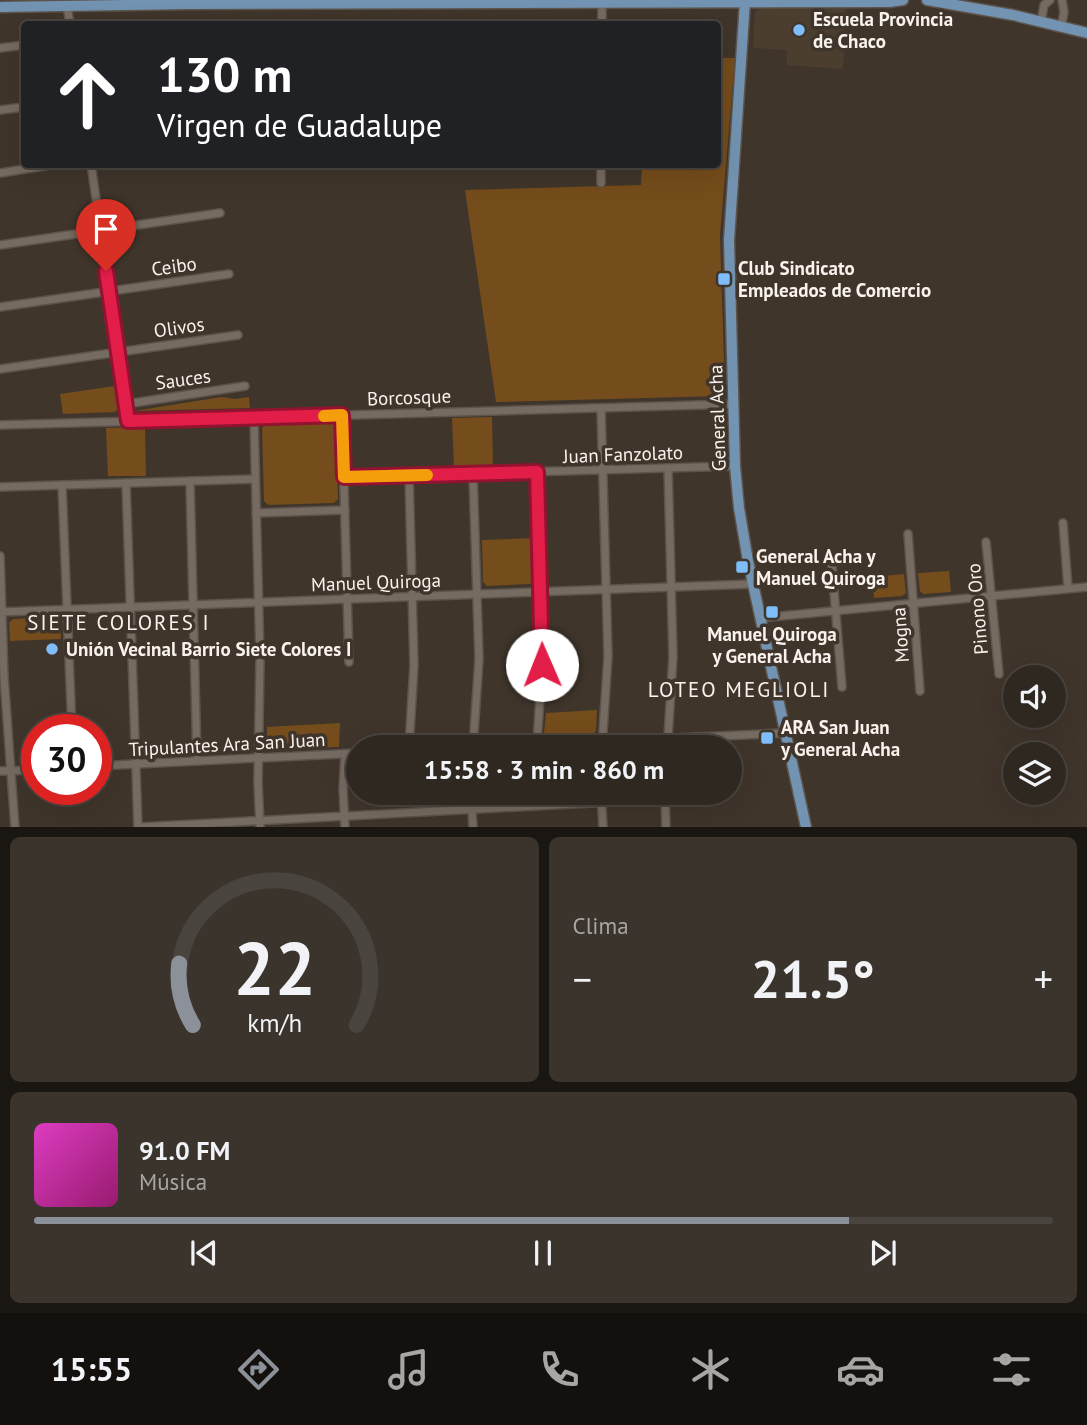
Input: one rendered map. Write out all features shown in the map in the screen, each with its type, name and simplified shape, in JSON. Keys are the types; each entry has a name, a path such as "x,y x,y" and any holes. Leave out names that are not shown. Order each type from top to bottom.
{"main road":[{"path":"0,7 903,0"},
{"path":"927,0 1087,33"},
{"name":"General Acha","path":"745,1 729,240 735,467 739,508 753,583 806,827"}],"street":[{"path":"1041,22 1044,5 1050,0"},
{"path":"1061,27 1064,12 1062,0"},
{"path":"602,2 602,21"},
{"path":"67,6 70,21"},
{"path":"0,48 21,45"},
{"path":"0,110 21,107"},
{"path":"0,173 31,168"},
{"path":"92,168 128,421"},
{"path":"601,168 601,183"},
{"path":"0,245 219,213"},
{"name":"Ceibo","path":"0,307 229,274"},
{"name":"Olivos","path":"0,369 238,335"},
{"name":"Sauces","path":"126,404 245,386"},
{"name":"Borcosque","path":"0,425 734,404"},
{"path":"601,408 608,656 603,735"},
{"path":"342,415 349,662"},
{"path":"254,418 259,602 260,823"},
{"name":"Juan Fanzolato","path":"344,477 735,467"},
{"path":"668,468 673,657 668,735"},
{"path":"537,472 542,665 538,735"},
{"path":"473,474 478,659 474,735"},
{"path":"410,475 414,665 410,735"},
{"path":"0,487 256,479"},
{"path":"190,481 197,761"},
{"path":"126,483 140,827 260,823 559,805"},
{"path":"62,485 71,714"},
{"path":"256,513 345,510"},
{"path":"1063,523 1068,588"},
{"name":"Mogna","path":"908,534 920,691"},
{"name":"Pinono Oro","path":"986,542 999,674"},
{"path":"0,556 15,827"},
{"path":"831,556 842,687"},
{"name":"Manuel Quiroga","path":"1,612 753,583"},
{"path":"760,618 1087,587"},
{"path":"738,735 784,733"},
{"path":"345,754 345,827"},
{"name":"Tripulantes Ara San Juan","path":"112,765 345,754"},
{"path":"0,771 21,770"},
{"path":"472,805 473,827"},
{"path":"602,805 603,827"},
{"path":"665,805 666,827"}],"shaded area":[{"name":"Escuela Provincia de Chaco","path":"759,8 846,9 843,69 787,65 787,50 753,48 755,12"},
{"path":"721,58 735,58 720,235 725,392 721,396 496,402 465,190 641,185 642,168 721,168"},
{"path":"115,386 118,408 115,412 63,414 60,394"},
{"path":"221,397 249,397 250,408 134,411"},
{"path":"492,417 493,466 454,467 452,418"},
{"path":"332,422 336,426 338,499 334,503 268,505 264,501 262,428 266,424"},
{"path":"145,427 146,476 108,476 106,428"},
{"path":"534,538 535,580 531,584 487,586 483,582 482,540"},
{"path":"949,571 951,592 923,594 920,591 918,573"},
{"path":"904,574 906,593 902,596 874,598 872,577"},
{"path":"56,617 60,621 61,639 10,641 9,623 13,619"},
{"path":"597,710 596,731 592,735 546,735 544,733 546,713"},
{"path":"340,723 339,747 271,750 267,746 267,727"}],"slow traffic":[{"path":"324,416 342,415 344,477 427,475"}],"place":[{"name":"Escuela Provincia de Chaco","path":"799,30"},
{"name":"Club Sindicato Empleados de Comercio","path":"724,279"},
{"name":"General Acha y Manuel Quiroga","path":"742,567"},
{"name":"Manuel Quiroga y General Acha","path":"772,612"},
{"name":"Unión Vecinal Barrio Siete Colores I","path":"52,649"},
{"name":"ARA San Juan y General Acha","path":"767,738"}],"district":[{"name":"SIETE COLORES I","path":"119,622"},
{"name":"LOTEO MEGLIOLI","path":"739,689"}],"route":[{"path":"106,271 128,421 342,415 344,477 537,472 542,665"}]}
